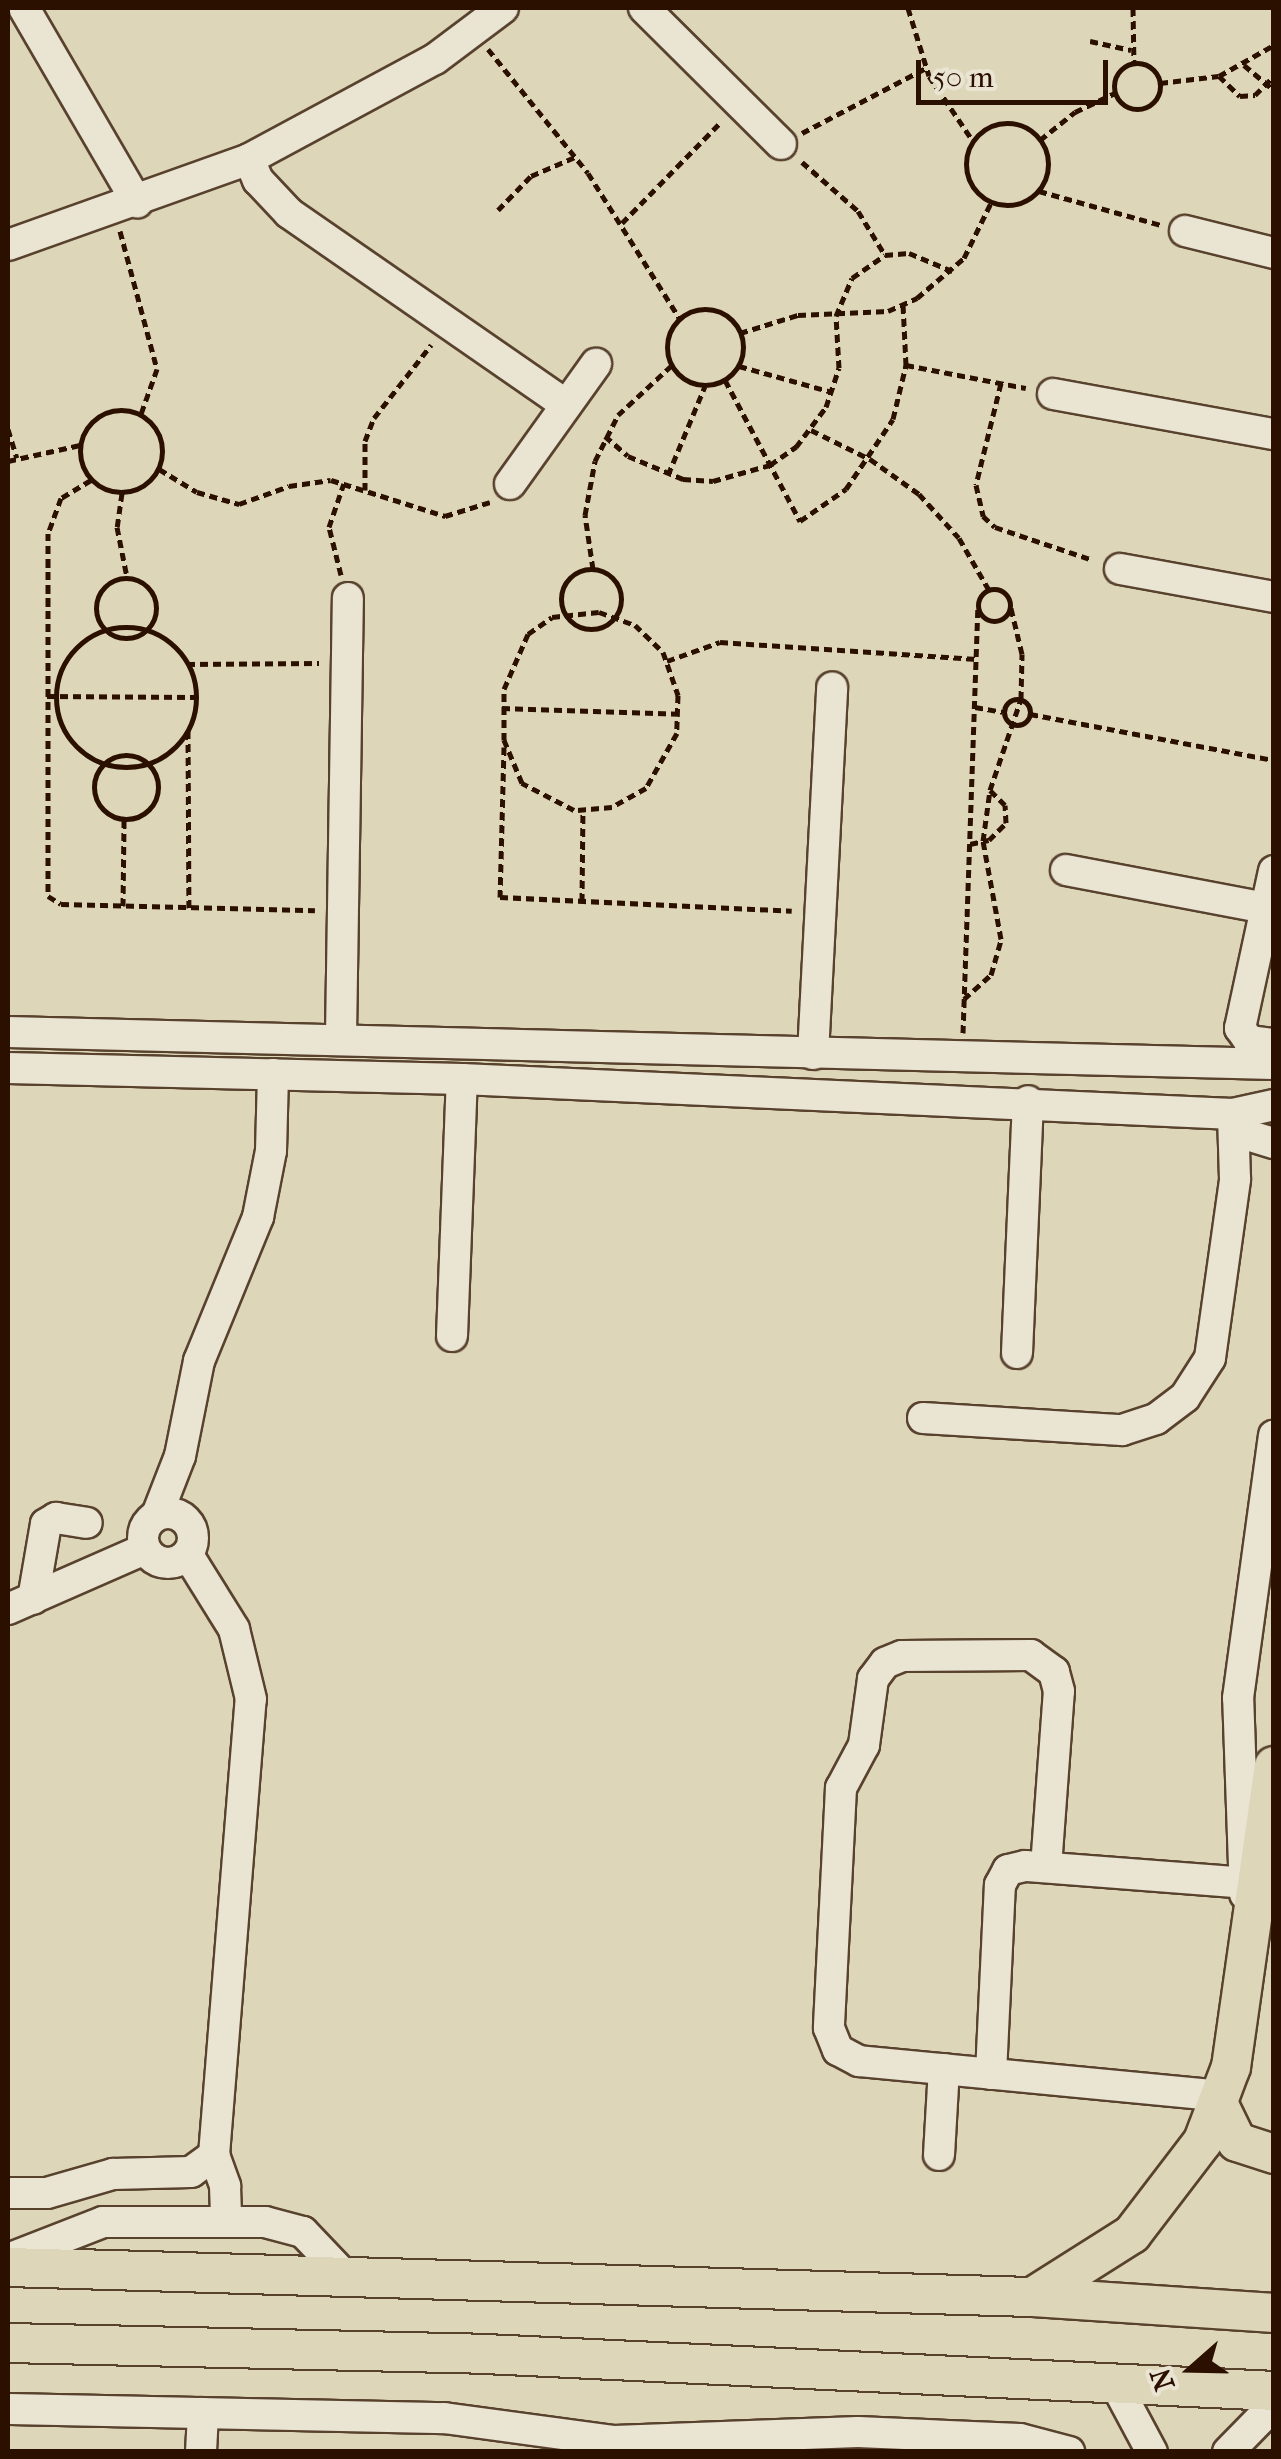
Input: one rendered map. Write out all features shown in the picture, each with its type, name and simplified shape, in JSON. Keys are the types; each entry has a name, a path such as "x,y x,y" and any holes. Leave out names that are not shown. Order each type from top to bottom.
{"main road":[{"path":"1034,2296 1102,2258 1146,2220 1183,2175 1220,2100 1249,1944 1274,1766"},
{"path":"1220,2100 1237,2142 1274,2154"},
{"path":"8,2267 342,2273 1034,2296 1274,2313"},
{"path":"8,2342 485,2354 1274,2391"}],"street":[{"path":"24,8 125,205"},
{"path":"8,245 250,159 340,115 503,8"},
{"path":"644,8 781,144"},
{"path":"250,159 289,213 566,405"},
{"path":"1185,230 1274,253"},
{"path":"510,484 596,364"},
{"path":"1053,394 1274,434"},
{"path":"1120,569 1274,597"},
{"path":"342,1036 348,598"},
{"path":"813,1054 832,687"},
{"path":"1066,870 1266,908"},
{"path":"1274,871 1240,1028 1250,1041 1274,1044"},
{"path":"8,1032 342,1036 962,1060 1274,1064"},
{"path":"8,1068 462,1079 1028,1101 1232,1114 1274,1105"},
{"path":"189,1541 160,1562 145,1549 144,1530 157,1515 180,1456 200,1360 262,1203 273,1074"},
{"path":"452,1336 462,1079"},
{"path":"1017,1354 1028,1101"},
{"path":"1232,1114 1247,1134 1274,1143"},
{"path":"923,1418 1122,1430 1156,1419 1185,1397 1210,1358 1236,1179 1232,1114"},
{"path":"1249,1944 1238,1698 1274,1435"},
{"path":"180,1456 189,1541"},
{"path":"157,1515 176,1514 234,1629 251,1699 202,2164 189,2221"},
{"path":"20,1604 46,1524 56,1518 87,1523"},
{"path":"20,1604 145,1549"},
{"path":"1046,1867 1060,1691 1054,1672 1030,1655 902,1656 885,1662 873,1678 864,1745 842,1788 829,2028 847,2058 1220,2100"},
{"path":"990,2074 1000,1885 1016,1866 1244,1883"},
{"path":"939,2156 944,2069"},
{"path":"8,2193 47,2193 113,2174 202,2164"},
{"path":"202,2164 225,2186 226,2221"},
{"path":"8,2259 103,2222 226,2221 289,2226 315,2241 342,2273"},
{"path":"1116,2385 1152,2452"},
{"path":"1228,2452 1274,2405"},
{"path":"8,2410 444,2418 614,2446 1020,2439 1069,2452"},
{"path":"201,2452 203,2414"}],"path":[{"path":"908,8 926,68 973,140"},
{"path":"1133,8 1134,63"},
{"path":"472,30 576,157 622,223 680,320"},
{"path":"1090,41 1132,50"},
{"path":"1160,83 1219,76 1244,66 1271,48 1274,60"},
{"path":"1134,63 1148,66 1160,83 1156,100 1142,109 1126,106 1115,93 1119,70 1134,63"},
{"path":"1244,66 1271,88"},
{"path":"886,255 858,211 781,144 926,68"},
{"path":"1219,76 1240,96 1271,88"},
{"path":"1271,88 1274,76"},
{"path":"1040,140 1075,112 1115,93"},
{"path":"622,223 740,103"},
{"path":"1001,123 1023,126 1040,140 1048,171 1039,191 1012,206 991,202 969,181 966,160 973,140 1001,123"},
{"path":"498,210 532,176 576,157"},
{"path":"1039,191 1185,230"},
{"path":"740,333 798,316 836,316 903,304 952,271 980,232 991,202"},
{"path":"125,205 158,369 141,414"},
{"path":"606,436 628,456 668,475 713,481 770,465 811,430 832,392 840,338 836,316 852,278 886,255 932,258 952,271"},
{"path":"725,380 800,521 846,489 893,420 906,365 903,304"},
{"path":"708,310 727,316 740,333 738,366 725,380 706,385 686,380 672,365 669,336 680,320 708,310"},
{"path":"366,490 364,441 374,418 448,324"},
{"path":"616,616 618,586 593,569 585,515 606,436 634,396 672,365"},
{"path":"906,365 1053,394"},
{"path":"738,366 832,392"},
{"path":"1001,383 976,485 983,516 1010,532 1120,569"},
{"path":"668,475 706,385"},
{"path":"8,461 80,445 98,417 119,410 141,414 161,438 159,470 144,486 122,493 91,480 80,445"},
{"path":"8,428 17,458"},
{"path":"811,430 870,459 940,515 990,590 1003,592 1010,604 1022,654 1021,698 990,790 983,841 1002,940 991,975 964,1000"},
{"path":"159,470 197,492 239,504 309,481 344,483 446,516 470,512 510,484"},
{"path":"91,480 60,498 52,515 48,896 61,904 343,911"},
{"path":"344,483 329,527 348,598"},
{"path":"122,493 117,526 127,577"},
{"path":"565,614 566,582 593,569"},
{"path":"127,577 152,592 156,611 148,629 126,638 104,629 96,612 98,595 110,582 127,577"},
{"path":"962,1060 978,606 990,590"},
{"path":"978,606 985,618 999,620 1010,604"},
{"path":"565,614 590,630 616,616"},
{"path":"504,740 522,784 555,805 582,810 612,807 646,788 671,752 679,714 666,662 650,637 616,616 565,614 528,634 509,670 502,708 504,740 496,892 582,901 820,912"},
{"path":"188,731 150,766 102,764 72,742 58,696 66,664 86,638 104,629 148,629 187,664 196,697 188,731 190,908"},
{"path":"666,662 720,642 976,660"},
{"path":"187,664 347,662"},
{"path":"48,696 196,697"},
{"path":"1003,712 1009,700 1021,698"},
{"path":"1021,698 1030,714"},
{"path":"502,708 679,714"},
{"path":"975,708 1003,712 1015,725"},
{"path":"1015,725 1030,714 1274,760"},
{"path":"126,755 150,766 158,782 155,801 142,815 124,819 105,811 94,794 102,764 126,755"},
{"path":"970,844 983,841 1006,823 1005,805 990,790"},
{"path":"582,810 582,901"},
{"path":"123,906 124,819"}]}
